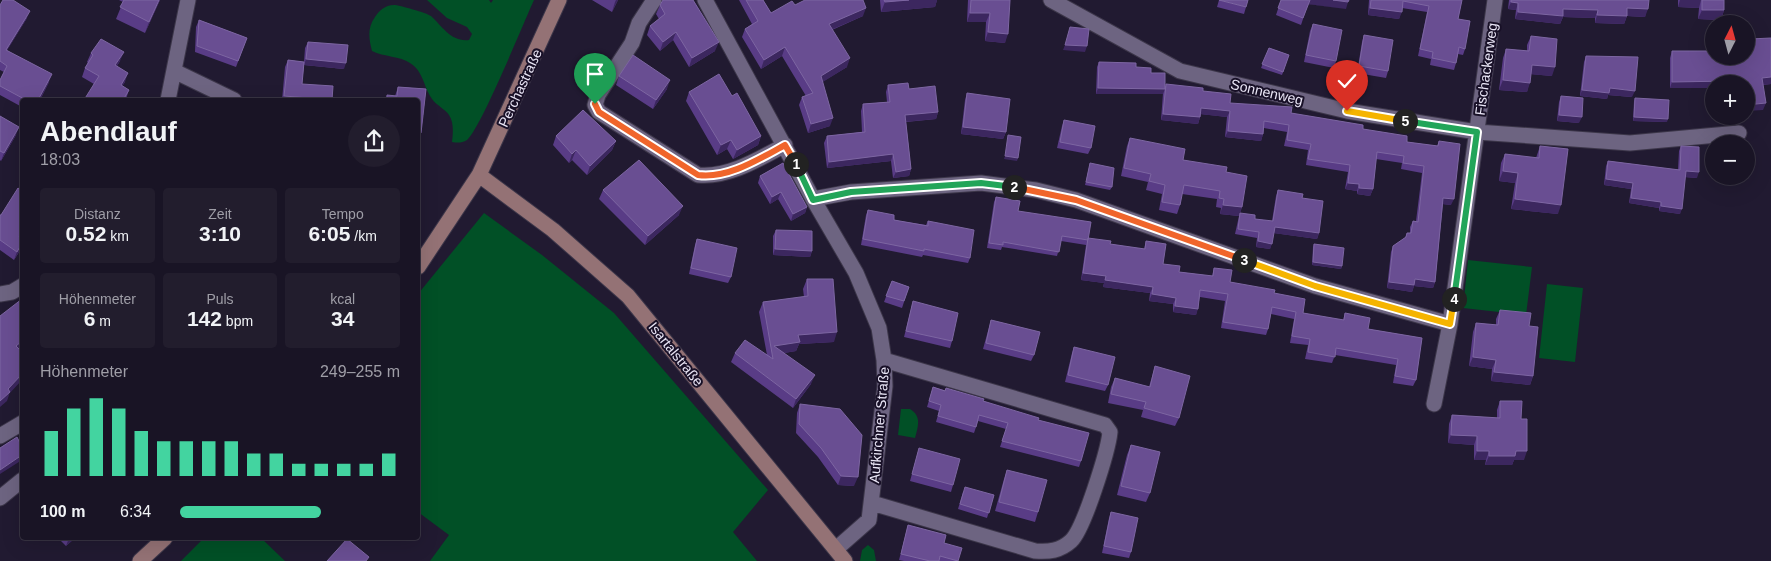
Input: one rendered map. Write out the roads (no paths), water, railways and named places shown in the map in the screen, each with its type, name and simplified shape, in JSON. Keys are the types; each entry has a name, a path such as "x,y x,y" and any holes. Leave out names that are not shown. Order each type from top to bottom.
{"main road":[{"name":"Perchastraße","path":"420,265 479,175 559,0"},
{"name":"Isartalstraße","path":"479,175 553,230 628,296 840,555"},
{"path":"140,561 163,540"}],"street":[{"path":"168,98 188,0"},
{"path":"654,0 639,23 632,43 598,95 595,104 599,112 698,175 707,176 737,169 785,145"},
{"name":"Aufkirchner Straße","path":"705,0 813,200 856,273 878,328 884,360 885,386 872,503 869,520 840,555"},
{"name":"Sonnenweg","path":"1051,0 1180,71 1347,111 1477,132 1630,143 1738,133"},
{"name":"Fischackerweg","path":"1434,404 1450,324 1495,0"},
{"path":"174,71 230,98"},
{"path":"813,200 851,192 981,183 1036,190 1076,200 1315,286 1450,324"},
{"path":"0,294 12,292 20,287"},
{"path":"872,503 1026,549 1052,552 1071,540 1083,521 1110,432 1105,425 884,360"},
{"path":"0,436 20,424"},
{"path":"0,498 20,482"}]}
